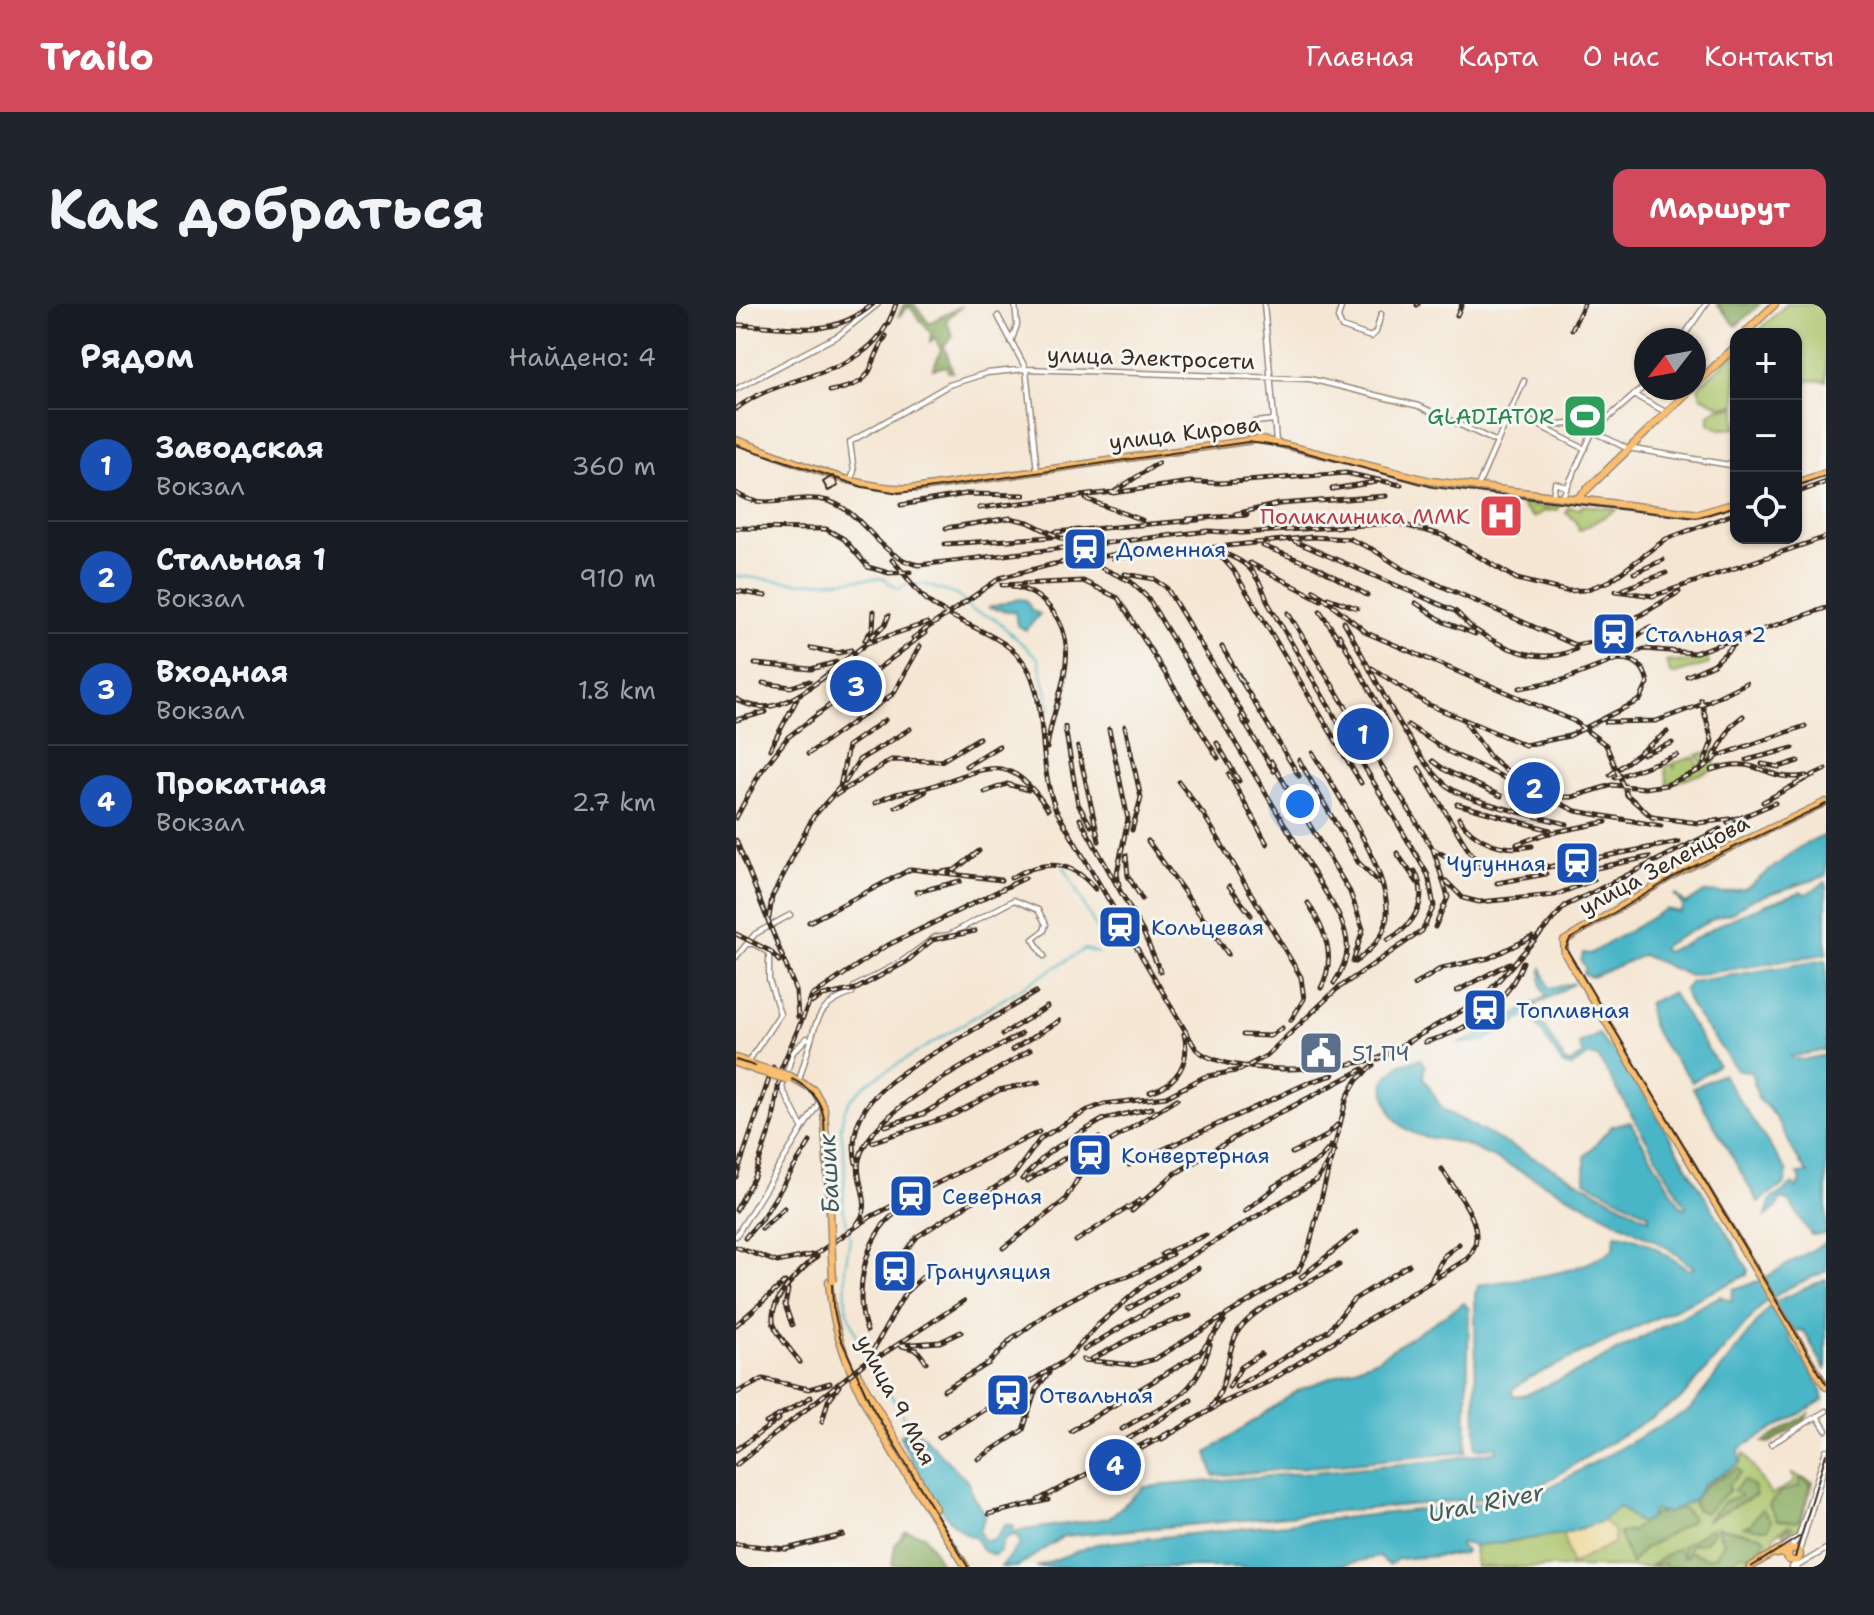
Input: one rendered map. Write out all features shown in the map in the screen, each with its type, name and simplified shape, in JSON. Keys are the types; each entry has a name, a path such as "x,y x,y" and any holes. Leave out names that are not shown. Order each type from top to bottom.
{"main road":[{"path":"1752,328 1778,304"},
{"path":"1706,373 1730,350"},
{"path":"1575,499 1673,400"},
{"path":"1626,447 1677,400"},
{"name":"улица Кирова","path":"736,440 851,479 901,489 1233,441 1276,441 1431,481 1477,488 1699,514 1730,505"},
{"path":"1802,480 1826,473"},
{"name":"улица Зеленцова","path":"1796,1333 1625,1050 1564,941 1680,871 1826,802"},
{"name":"улица 9 Мая","path":"736,1060 748,1062 758,1069"},
{"name":"улица 9 Мая","path":"736,1060 799,1080 814,1090 824,1108 836,1333 867,1408 966,1564"},
{"name":"улица 9 Мая","path":"789,1078 805,1088 818,1104 828,1212"},
{"name":"улица 9 Мая","path":"831,1281 840,1332 864,1389 892,1429 900,1450 966,1564"},
{"path":"1796,1333 1826,1381"},
{"path":"1796,1333 1826,1387"},
{"path":"1753,1567 1779,1553 1795,1559"}],"street":[{"path":"736,389 839,335 878,304"},
{"path":"1011,342 1017,325 1015,304"},
{"path":"1264,304 1276,441"},
{"path":"1342,304 1338,318 1342,327 1371,337 1376,332 1381,314"},
{"path":"1689,328 1706,304"},
{"path":"998,316 1026,369 1037,471"},
{"name":"улица Электросети","path":"851,479 854,471 850,442 865,432 949,385 987,373 1026,369 1310,379 1419,406 1495,441"},
{"path":"1477,488 1495,441 1524,381"},
{"path":"1564,494 1593,431 1634,395"},
{"path":"1643,400 1662,410"},
{"path":"1509,411 1585,449"},
{"path":"1255,422 1274,420"},
{"path":"1543,427 1577,423 1626,447 1730,465"},
{"path":"1553,496 1555,483 1566,487"},
{"path":"799,1080 819,1012 826,1004 852,993 854,987 901,962 935,937 949,935 1014,900 1038,910 1046,927 1033,939 1044,956"},
{"path":"736,957 755,934 790,915"},
{"path":"747,944 754,944 769,953 769,980 780,1010 777,1020 748,1062"},
{"path":"802,1127 782,1088 793,1052 807,1038 811,1040"},
{"path":"736,1236 818,1104"},
{"path":"811,1113 816,1111 821,1115"},
{"path":"1771,1444 1826,1411"},
{"path":"1817,1416 1826,1430"},
{"path":"1795,1559 1798,1537 1826,1450"},
{"path":"1795,1559 1826,1461"},
{"path":"1795,1559 1798,1537"},
{"path":"1795,1559 1811,1558 1826,1549"}],"green space":[{"path":"904,304 914,304 929,323 962,306 946,320 953,336 944,345 953,372 948,372 947,366 933,369 941,350 935,337 930,342 931,333 909,306 898,317"},
{"path":"1717,304 1760,304 1736,326"},
{"path":"1787,304 1822,304 1826,313 1826,381 1802,380 1802,328 1761,328"},
{"path":"1730,358 1730,405 1721,406 1706,398 1706,380"},
{"path":"1730,407 1730,428 1720,429 1709,424 1709,414 1719,408"},
{"path":"1518,503 1545,508 1548,505 1559,506 1558,510 1545,511 1534,518"},
{"path":"1582,505 1616,510 1579,531 1576,521 1566,513 1568,507 1581,509"},
{"path":"1707,656 1709,664 1671,675 1666,661 1689,662"},
{"path":"1715,750 1715,769 1668,785 1665,766 1672,764 1675,769 1674,763 1694,757 1699,766 1703,764 1697,755"},
{"path":"1808,1414 1804,1422 1769,1443 1763,1442"},
{"path":"1744,1453 1771,1495 1794,1482 1792,1474 1813,1482 1797,1535 1793,1537 1787,1529 1785,1532 1791,1538 1787,1541 1782,1531 1789,1527 1792,1531 1793,1527 1788,1525 1774,1536 1776,1548 1745,1567 1476,1567 1474,1546 1567,1531 1619,1507 1638,1522 1652,1516 1649,1509 1622,1504 1641,1495 1658,1512 1673,1511 1696,1498 1703,1485 1740,1463"},
{"path":"1738,1468 1741,1472 1728,1485 1730,1490 1705,1513 1696,1509 1693,1502 1703,1488"},
{"path":"1799,1478 1811,1483 1801,1518 1796,1522 1777,1520 1769,1505 1780,1492 1799,1487"},
{"path":"1743,1480 1753,1486 1756,1495 1706,1521 1724,1502 1741,1496 1734,1490"},
{"path":"1684,1509 1692,1518 1690,1522 1644,1549 1631,1564 1619,1533 1631,1531 1656,1514"},
{"path":"1762,1509 1771,1521 1768,1529 1742,1527 1751,1524"},
{"path":"1716,1527 1761,1536 1766,1539 1762,1545 1767,1552 1752,1563 1747,1560 1750,1554 1741,1554 1722,1567 1667,1567 1664,1563 1648,1567 1678,1548 1684,1558 1691,1552 1706,1558 1715,1556 1724,1543"},
{"path":"1711,1528 1714,1532 1705,1542 1690,1545 1688,1556 1683,1555 1682,1546"},
{"path":"906,1531 924,1535 940,1562 935,1567 892,1565 895,1545"}],"sand":[{"path":"1602,1520 1613,1529 1615,1542 1571,1565 1563,1534"}],"water":[{"path":"1019,599 1026,600 1032,611 1040,614 1026,630 1017,625 1015,612 988,608"},
{"path":"1826,835 1826,876 1750,900 1734,912 1717,917 1662,949 1666,952 1743,914 1801,892 1806,894 1826,882 1826,954 1690,976 1643,955 1592,977 1583,974 1586,968 1581,961 1583,953 1590,954 1666,909 1680,912 1683,906 1674,894 1686,904 1704,892 1724,893 1747,888 1801,846"},
{"path":"1826,960 1826,1050 1790,1057 1801,1060 1826,1055 1826,1234 1811,1235 1789,1201 1780,1199 1777,1207 1766,1216 1770,1201 1793,1184 1797,1189 1801,1180 1798,1174 1808,1173 1774,1114 1759,1101 1751,1072 1737,1070 1689,1004 1684,991 1691,982"},
{"path":"1542,967 1549,988 1575,983 1537,1004 1535,1010 1565,1062 1571,1063 1583,1055 1579,1044 1599,1034 1608,1048 1617,1048 1748,1269 1747,1275 1527,1379 1512,1390 1513,1396 1523,1396 1573,1374 1720,1296 1732,1301 1733,1289 1759,1281 1826,1242 1826,1271 1788,1288 1763,1304 1680,1400 1534,1489 1519,1490 1510,1496 1064,1536 1017,1567 1001,1567 1021,1543 1016,1536 1017,1531 1109,1518 1144,1487 1436,1461 1497,1451 1497,1447 1476,1449 1475,1294 1479,1285 1550,1274 1584,1265 1614,1248 1615,1234 1644,1242 1689,1270 1694,1268 1668,1248 1492,1157 1458,1142 1411,1132 1398,1123 1391,1111 1385,1091 1386,1078 1401,1064 1420,1059 1425,1066 1423,1077 1443,1110 1649,1219 1649,1214 1585,1181 1585,1156 1612,1126 1630,1122 1682,1208 1686,1207 1598,1057 1590,1055 1571,1067 1563,1065 1530,1014 1484,1041 1457,1044 1481,1035 1546,996 1541,984"},
{"path":"1672,993 1718,1065 1692,1082 1657,1036 1649,1015 1648,1003"},
{"path":"1722,1074 1787,1172 1785,1184 1758,1202 1693,1088"},
{"name":"Ural River","path":"1826,1279 1826,1371 1804,1331 1797,1330 1789,1337 1820,1386 1823,1400 1739,1449 1740,1463 1703,1485 1694,1500 1668,1513 1654,1510 1648,1521 1639,1522 1619,1507 1600,1522 1563,1534 1476,1546 1462,1543 1460,1546 1466,1551 1463,1554 1398,1559 1389,1565 1379,1557 1332,1567 1036,1567 1096,1544 1530,1498 1690,1409 1772,1303"},
{"path":"1464,1303 1469,1309 1466,1452 1214,1476 1207,1453 1297,1391 1377,1359"},
{"path":"913,1426 968,1482 973,1497 986,1514 979,1531 984,1541 995,1539 1006,1524 1014,1526 1014,1535 1005,1538 1000,1551 994,1555 982,1550 975,1537 953,1523 931,1494 900,1436"}],"waterway":[{"name":"Башик","path":"736,576 802,583 883,578 898,589 907,584 924,584 959,596 971,610 995,619 1038,658 1051,709"},
{"name":"Башик","path":"1064,867 1106,947"},
{"name":"Башик","path":"910,1428 858,1339 846,1306 845,1268 850,1238 843,1207 845,1164 841,1127 844,1111 867,1083 1085,949 1097,953"}],"tram line":[{"path":"736,445 863,487 899,493 1248,442 1289,448 1433,487 1696,518 1730,508"},
{"path":"832,476 823,482 828,491 838,486 834,476"},
{"path":"1802,484 1826,476"},
{"path":"1826,804 1684,871 1570,939 1566,948 1826,1384"},
{"path":"736,1060 790,1078 802,1085 820,1105 824,1119 833,1306 840,1337 872,1407 968,1567"},
{"path":"1795,1557 1826,1454"},
{"path":"1751,1567 1799,1537"}],"railway":[{"path":"738,325 825,327 857,316 873,304"},
{"path":"736,409 780,386 848,361 868,348 884,329 896,304"},
{"path":"1457,315 1462,304"},
{"path":"1572,329 1584,304"},
{"path":"830,391 863,379 886,336"},
{"path":"1115,491 1158,463"},
{"path":"1113,493 1190,482 1221,483 1346,473 1401,485"},
{"path":"1332,489 1376,482"},
{"path":"1802,491 1826,482"},
{"path":"979,508 1122,491"},
{"path":"736,493 747,499 770,502 804,499 828,501 852,515 893,554 919,565 1208,531 1242,533 1396,523 1442,535 1517,579 1566,591 1585,590 1610,581 1666,539 1730,515"},
{"path":"901,505 966,494 1024,495"},
{"path":"1235,514 1279,504 1386,496"},
{"path":"1086,499 1142,520"},
{"path":"1188,519 1247,515"},
{"path":"946,528 1010,518 1028,522 1065,540"},
{"path":"1055,532 1198,520"},
{"path":"736,528 826,529 844,539 868,567 889,573 910,572"},
{"path":"945,544 1052,537"},
{"path":"1113,558 1311,537 1350,539 1403,569 1575,645 1597,641 1679,592"},
{"path":"1616,591 1653,596 1826,537"},
{"path":"1294,541 1455,611 1474,629 1510,649 1550,656 1576,649"},
{"path":"1263,546 1317,567 1367,595"},
{"path":"902,1255 918,1236 1013,1176 1041,1138 1088,1110 1104,1104 1166,1097 1204,1077 1240,1070 1266,1056 1337,989 1422,931 1434,906 1428,875 1268,603 1254,573 1241,561 1210,549"},
{"path":"913,638 1000,578 1054,564 1124,553"},
{"path":"1220,555 1234,571 1361,783"},
{"path":"892,560 927,600 945,613 999,640 1021,659 1029,671 1039,703 1046,774 1056,810 1196,1049 1212,1058 1234,1064 1289,1069 1345,1065 1387,1055"},
{"path":"1634,573 1663,560"},
{"path":"1250,563 1321,600"},
{"path":"1102,568 1130,581 1148,598 1338,913 1347,949 1344,965 1334,983"},
{"path":"1623,589 1666,573"},
{"path":"1125,574 1154,579 1166,587 1249,724"},
{"path":"1002,585 1083,581 1118,598 1218,758"},
{"path":"1013,587 1028,591 1049,607 1060,623 1065,640 1064,676 1047,748"},
{"path":"1314,590 1367,633 1574,721 1606,745 1627,795 1652,817 1698,823 1738,818"},
{"path":"736,591 766,596"},
{"path":"1328,598 1357,608"},
{"path":"1416,603 1444,622 1475,634"},
{"path":"1520,688 1563,680 1644,649 1694,653 1826,608"},
{"path":"865,640 873,628 874,611"},
{"path":"1320,611 1340,641"},
{"path":"1288,613 1433,849 1448,897 1435,927"},
{"path":"871,637 885,625 889,615"},
{"path":"1344,622 1410,739 1441,780 1455,791 1479,801 1567,824"},
{"path":"819,681 867,643 927,623"},
{"path":"1613,653 1650,627"},
{"path":"736,818 760,773 788,737 925,633"},
{"path":"1339,635 1376,701"},
{"path":"1687,676 1714,664 1739,640"},
{"path":"808,754 893,694 920,646"},
{"path":"1222,647 1244,684"},
{"path":"811,648 838,653 851,650"},
{"path":"1372,668 1427,704 1525,745 1569,736 1640,700 1648,683 1643,670 1630,660 1611,660"},
{"path":"755,664 811,669 837,662"},
{"path":"1237,674 1299,776"},
{"path":"736,699 749,705 773,706 795,697 827,675"},
{"path":"763,683 791,687 809,681"},
{"path":"1606,722 1656,721 1703,704 1746,683"},
{"path":"770,749 797,699"},
{"path":"1375,699 1387,723 1387,740"},
{"path":"1701,700 1712,741 1703,766"},
{"path":"736,720 766,712"},
{"path":"1713,758 1732,725 1743,716"},
{"path":"1241,717 1274,771"},
{"path":"769,918 772,897 813,817 840,787 848,746 885,720"},
{"path":"1466,723 1490,757 1507,771"},
{"path":"1408,725 1447,751 1576,811 1661,826"},
{"path":"1125,726 1141,798 1132,830"},
{"path":"1553,797 1572,797 1612,785 1645,788 1666,785 1700,770 1718,756 1805,726"},
{"path":"1065,727 1078,804 1091,826"},
{"path":"845,782 859,760 910,729"},
{"path":"1109,729 1128,819 1117,873 1119,885"},
{"path":"1610,775 1667,732"},
{"path":"836,795 891,760 941,761 979,738"},
{"path":"1217,743 1239,781"},
{"path":"1643,754 1672,743"},
{"path":"966,766 999,746"},
{"path":"1078,747 1099,841"},
{"path":"1747,760 1793,748"},
{"path":"1313,753 1362,836 1382,883 1387,904 1386,923 1381,935 1356,962"},
{"path":"1615,778 1677,755"},
{"path":"1299,760 1358,862 1379,883"},
{"path":"1271,761 1350,892 1363,929 1353,962"},
{"path":"1433,761 1445,770 1501,796"},
{"path":"1762,764 1779,767 1798,761"},
{"path":"1711,770 1741,765 1780,776 1806,776"},
{"path":"875,803 892,795 997,768 1021,778 1048,809"},
{"path":"1419,768 1472,856 1485,863 1547,866"},
{"path":"1800,781 1826,769"},
{"path":"1229,774 1267,844"},
{"path":"1763,802 1809,777"},
{"path":"1179,782 1204,815 1301,977 1304,999 1291,1020"},
{"path":"985,792 1007,784 1028,790"},
{"path":"896,807 925,792"},
{"path":"1728,823 1775,803"},
{"path":"1457,804 1550,830"},
{"path":"1459,818 1473,833 1491,843 1511,848 1532,846"},
{"path":"1080,819 1143,932 1160,971"},
{"path":"1517,844 1545,834 1606,822"},
{"path":"1378,1059 1482,999 1565,906 1720,829"},
{"path":"736,840 796,991 798,1017"},
{"path":"1148,841 1228,954"},
{"path":"1538,869 1679,842"},
{"path":"1433,849 1462,865 1488,867"},
{"path":"941,872 955,870 979,851"},
{"path":"1397,853 1417,882"},
{"path":"1126,855 1128,876 1142,899"},
{"path":"1572,873 1649,857"},
{"path":"1011,878 1034,868 1056,866 1076,872 1095,889"},
{"path":"809,922 911,869 1001,880"},
{"path":"1388,940 1405,927 1417,911 1421,892 1415,871"},
{"path":"1497,883 1546,874"},
{"path":"736,1210 754,1177 773,1121 781,1069 812,996 884,947 1025,878"},
{"path":"1446,881 1463,898 1479,902 1555,895 1594,880"},
{"path":"917,892 960,881"},
{"path":"1229,886 1251,915"},
{"path":"1308,903 1327,944 1328,965 1321,988"},
{"path":"811,1003 823,996 856,989 906,962 932,940 975,931"},
{"path":"736,934 770,951 779,961"},
{"path":"1414,985 1442,968 1489,958 1532,937"},
{"path":"1425,1042 1457,1031 1484,1014 1507,991 1523,962"},
{"path":"1457,991 1510,963"},
{"path":"856,1163 854,1141 859,1121 868,1104 881,1090 915,1064 1036,992"},
{"path":"1003,1034 1047,1007"},
{"path":"1012,1050 1059,1021"},
{"path":"1243,1035 1270,1036 1282,1028"},
{"path":"856,1225 864,1209 859,1160 867,1141 883,1122 953,1072 1021,1034"},
{"path":"1150,1092 1168,1084 1180,1070 1185,1054 1184,1034"},
{"path":"885,1126 923,1114 1030,1050"},
{"path":"1083,1360 1134,1365 1155,1359 1298,1271 1308,1251 1347,1097 1357,1080 1373,1065"},
{"path":"736,1177 773,1067"},
{"path":"1132,1211 1173,1175 1242,1133 1363,1069"},
{"path":"1129,1165 1310,1082 1333,1075"},
{"path":"872,1142 953,1115 999,1090 1039,1082"},
{"path":"1003,1248 1064,1201 1096,1150 1177,1099"},
{"path":"1022,1179 1049,1152 1104,1119 1152,1108"},
{"path":"1292,1153 1325,1137 1337,1125"},
{"path":"736,1247 777,1262 816,1254 872,1216 1039,1132"},
{"path":"1027,1181 1099,1138"},
{"path":"745,1238 763,1217 810,1142"},
{"path":"1273,1187 1319,1160 1331,1146"},
{"path":"939,1437 1066,1360 1098,1325 1146,1283 1317,1180 1335,1151"},
{"path":"1162,1439 1222,1403 1268,1382 1467,1259 1474,1248 1474,1225 1470,1213 1442,1169"},
{"path":"1245,1211 1282,1182"},
{"path":"1076,1241 1140,1200"},
{"path":"762,1229 784,1208"},
{"path":"867,1331 861,1301 864,1267 876,1236 896,1213"},
{"path":"1301,1277 1357,1232"},
{"path":"1162,1254 1206,1235"},
{"path":"1432,1279 1444,1256 1459,1244"},
{"path":"1008,1342 1053,1309 1098,1285 1129,1276 1172,1254"},
{"path":"800,1362 779,1335 773,1316 775,1306 787,1286 817,1256"},
{"path":"1211,1407 1221,1389 1233,1342 1244,1324 1268,1304 1339,1265"},
{"path":"1236,1387 1328,1331 1353,1300 1409,1265"},
{"path":"1128,1309 1198,1268"},
{"path":"736,1465 867,1361 905,1293 927,1273"},
{"path":"736,1325 785,1282"},
{"path":"788,1290 785,1305 792,1325"},
{"path":"1142,1315 1177,1295"},
{"path":"874,1360 964,1301"},
{"path":"1084,1350 1149,1310"},
{"path":"1092,1359 1149,1329 1190,1316"},
{"path":"1071,1431 1200,1353 1224,1321"},
{"path":"900,1345 940,1342 961,1332"},
{"path":"944,1390 989,1363 1015,1336"},
{"path":"1122,1429 1177,1398 1187,1389 1196,1378 1210,1345"},
{"path":"902,1346 917,1350 926,1362"},
{"path":"1229,1387 1241,1367 1261,1354"},
{"path":"978,1459 1023,1430 1036,1389 1049,1373"},
{"path":"736,1393 763,1379 809,1389 830,1383"},
{"path":"822,1422 828,1401 839,1386"},
{"path":"766,1423 811,1397"},
{"path":"1128,1439 1191,1400"},
{"path":"736,1450 779,1419"},
{"path":"1142,1448 1170,1432"},
{"path":"1038,1500 1151,1440"},
{"path":"989,1514 1048,1500"},
{"path":"736,1544 786,1549 843,1535"}],"place":[{"name":"GLADIATOR","path":"1585,416"},
{"name":"Поликлиника ММК","path":"1501,516"},
{"name":"Доменная","path":"1085,549"},
{"name":"Стальная 2","path":"1614,634"},
{"name":"Входная","path":"856,686"},
{"name":"Заводская","path":"1363,734"},
{"name":"Стальная 1","path":"1534,788"},
{"name":"Чугунная","path":"1577,863"},
{"name":"Кольцевая","path":"1120,927"},
{"name":"Топливная","path":"1485,1010"},
{"name":"51 ПЧ","path":"1321,1053"},
{"name":"Конвертерная","path":"1090,1155"},
{"name":"Северная","path":"911,1196"},
{"name":"Грануляция","path":"895,1271"},
{"name":"Отвальная","path":"1008,1395"},
{"name":"Прокатная","path":"1115,1465"}]}
